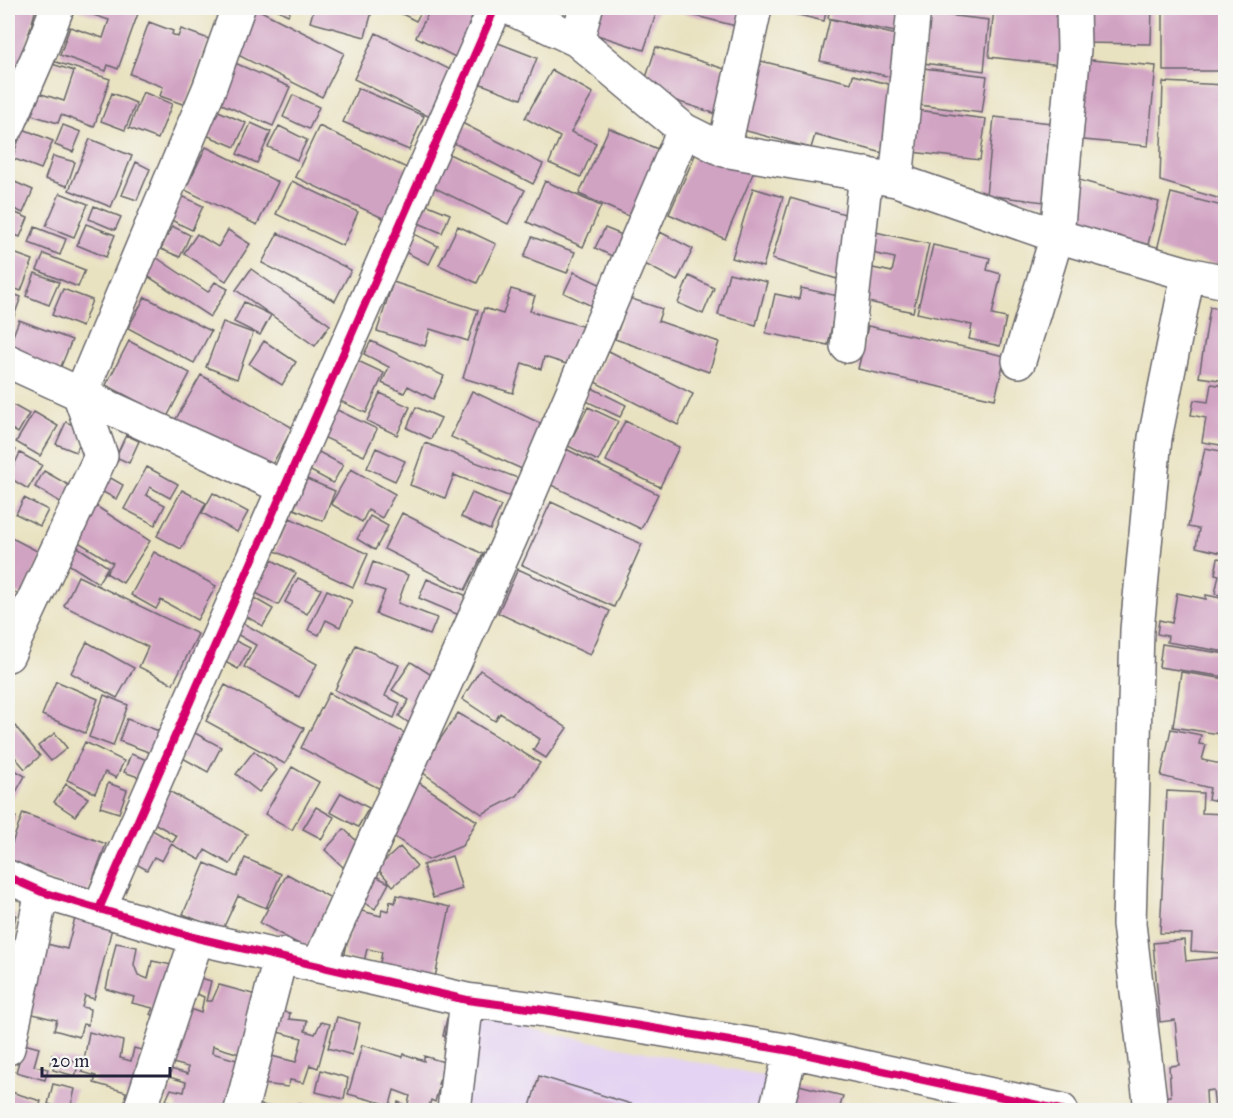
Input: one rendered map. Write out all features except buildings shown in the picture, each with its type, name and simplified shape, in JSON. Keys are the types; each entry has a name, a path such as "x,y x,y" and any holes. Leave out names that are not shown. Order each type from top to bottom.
{"street":[{"path":"8,126 57,8"},
{"path":"8,655 101,456 80,396 209,89 238,8"},
{"path":"99,909 495,8"},
{"path":"510,8 578,40 684,130 724,150 881,177 1057,236 1188,274 1226,282"},
{"path":"578,40 586,8"},
{"path":"724,150 755,8"},
{"path":"847,346 914,8"},
{"path":"1019,361 1057,236 1074,49 1073,8"},
{"path":"318,966 511,537 684,130"},
{"path":"1150,1110 1129,924 1137,630 1155,438 1188,274"},
{"path":"8,361 80,396 285,488"},
{"path":"8,877 42,892 197,938 281,955 318,966 467,1000 544,1010 791,1051 1056,1110"},
{"path":"8,1047 42,892"},
{"path":"140,1110 197,938"},
{"path":"241,1110 281,955"},
{"path":"454,1110 467,1000"},
{"path":"776,1110 791,1051"}],"shaded area":[{"path":"470,1017 771,1077 763,1110 457,1110"}],"cycle path":[{"path":"99,909 495,8"},
{"path":"8,877 42,892 197,938 467,1000 544,1010 791,1051 1061,1110"}]}
